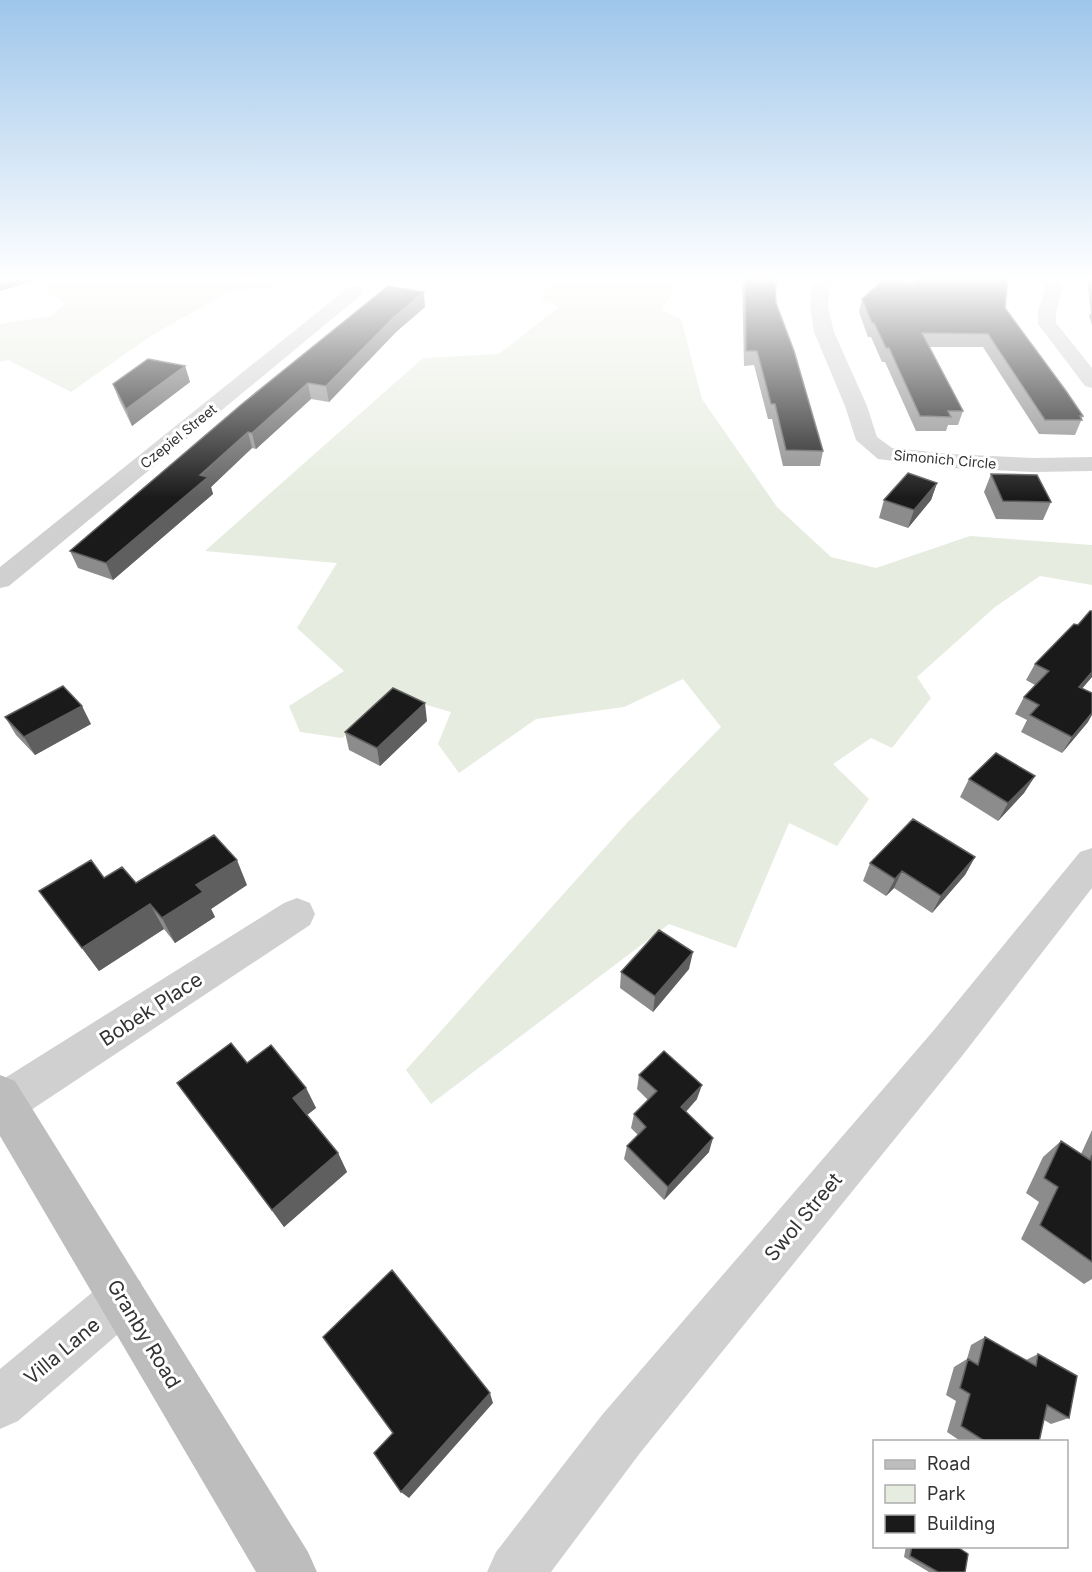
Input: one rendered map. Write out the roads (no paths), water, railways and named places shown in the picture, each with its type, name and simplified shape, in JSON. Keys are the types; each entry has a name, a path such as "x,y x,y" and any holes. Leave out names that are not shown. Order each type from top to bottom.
{"main road":[{"name":"Granby Road","path":"2,1099 288,1572"}],"street":[{"name":"Czepiel Street","path":"0,580 281,351"},
{"name":"Simonich Circle","path":"832,351 856,406 867,440 886,454 951,461 1034,465 1092,464"},
{"path":"1068,351 1092,382"},
{"name":"Swol Street","path":"516,1572 621,1434 948,1043 1092,862"},
{"name":"Bobek Place","path":"2,1099 297,914"},
{"name":"Villa Lane","path":"0,1403 123,1298"}]}
